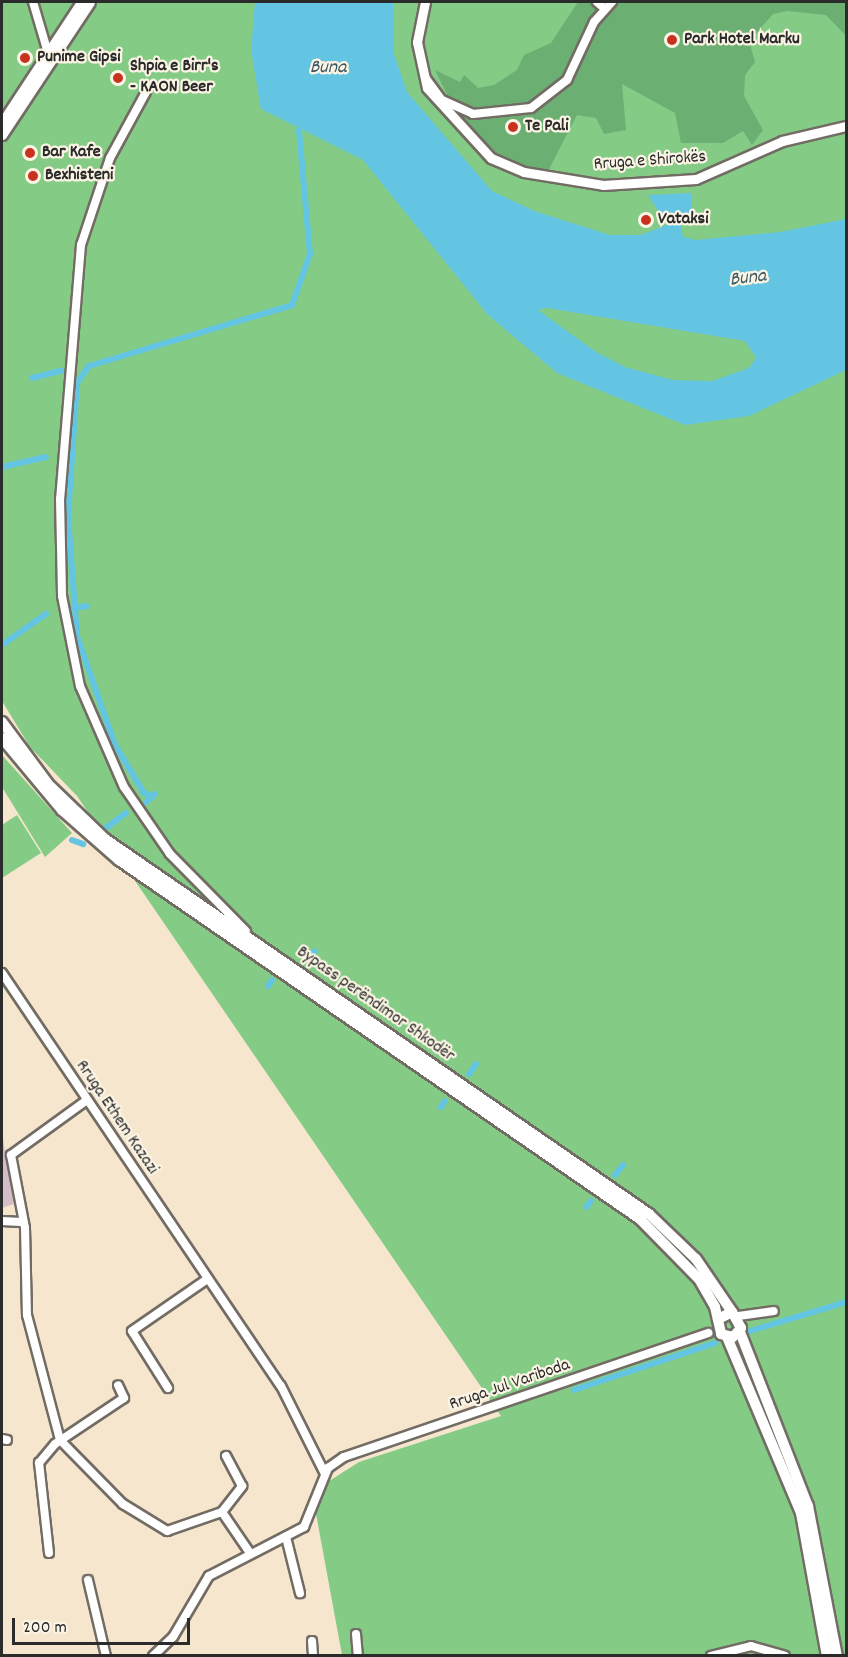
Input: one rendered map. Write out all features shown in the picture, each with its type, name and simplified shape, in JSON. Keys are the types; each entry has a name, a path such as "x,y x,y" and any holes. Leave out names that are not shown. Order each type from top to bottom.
{"highway":[{"name":"Bypass perëndimor Shkodër","path":"2,722 48,784 105,839 649,1214 696,1259 741,1315 740,1330 808,1506 837,1656"},
{"name":"Bypass perëndimor Shkodër","path":"2,738 47,794 119,860 640,1219 690,1267 717,1321 719,1335 801,1513 827,1656"},
{"path":"717,1321 741,1315"},
{"path":"719,1335 740,1330"}],"main road":[{"path":"2,122 81,2"},
{"path":"2,135 90,2"},
{"name":"Rruga e Shirokës","path":"425,2 417,24 422,75 436,101 497,162 537,175 596,184 702,178 782,141 846,126"}],"street":[{"path":"33,2 48,53"},
{"path":"597,2 604,8"},
{"path":"422,75 442,100 473,114 531,108 567,80 604,8 612,2"},
{"path":"146,92 110,158 81,245 60,499 62,596 80,686 124,787 170,854 266,950"},
{"name":"Rruga Ethem Kazazi","path":"2,974 206,1280 281,1386 325,1474"},
{"path":"87,1100 12,1152 21,1222 27,1315 60,1440 123,1504 167,1531 222,1512 242,1486 226,1456"},
{"path":"2,1221 21,1222"},
{"path":"168,1388 132,1331 206,1280"},
{"path":"741,1315 774,1311"},
{"name":"Rruga Jul Variboda","path":"325,1474 344,1456 719,1335"},
{"path":"50,1553 38,1471 60,1440 124,1398 118,1385"},
{"path":"153,1656 173,1637 209,1576 250,1552 286,1537 308,1522 325,1474"},
{"path":"222,1512 250,1552"},
{"path":"286,1537 300,1593"},
{"path":"88,1580 106,1656"},
{"path":"356,1634 358,1656"},
{"path":"312,1641 312,1656"},
{"path":"711,1656 752,1646 785,1656"}],"shaded area":[{"path":"2,1133 14,1204 2,1208"}],"green space":[{"path":"2,2 846,2 846,1655 342,1655 312,1492 359,1462 501,1416 77,796 30,747 2,701"},
{"path":"578,2 846,2 846,36 826,15 788,11 773,14 749,41 755,62 745,75 744,96 763,130 752,145 743,131 723,143 681,143 675,113 622,84 626,130 604,134 596,118 577,115 547,173 532,172 498,159 457,115 435,70 460,82 464,75 478,88 494,85 517,70 524,55 551,43"},
{"path":"2,755 72,833 45,857 2,787"},
{"path":"17,815 41,853 2,878 2,825"}],"water":[{"name":"Buna","path":"255,2 393,2 394,54 407,92 492,191 534,211 610,235 640,235 667,225 648,195 692,193 691,212 681,226 683,237 696,240 780,232 846,219 846,370 749,416 685,425 557,373 488,315 363,160 261,109 251,50","holes":["547,308 745,341 756,358 749,368 712,381 673,380 625,367 596,352 538,310"]}],"waterway":[{"path":"152,796 144,793 115,745 77,636 68,515 77,383 89,366 292,305 310,254 299,130"},
{"path":"32,378 61,371"},
{"path":"2,467 46,457"},
{"path":"74,608 87,606"},
{"path":"2,645 46,614"},
{"path":"146,802 155,794"},
{"path":"106,828 126,813"},
{"path":"72,840 83,844"},
{"path":"305,958 315,951"},
{"path":"268,986 272,980"},
{"path":"469,1074 476,1064"},
{"path":"441,1107 445,1101"},
{"path":"615,1175 623,1165"},
{"path":"586,1207 591,1201"},
{"path":"750,1331 846,1302"},
{"path":"574,1390 715,1343"}],"place":[{"name":"Park Hotel Marku","path":"672,40"},
{"name":"Punime Gipsi","path":"25,58"},
{"name":"Shpia e Birr's - KAON Beer","path":"118,78"},
{"name":"Te Pali","path":"513,127"},
{"name":"Bar Kafe","path":"30,153"},
{"name":"Bexhisteni","path":"33,176"},
{"name":"Vataksi","path":"646,220"}]}
